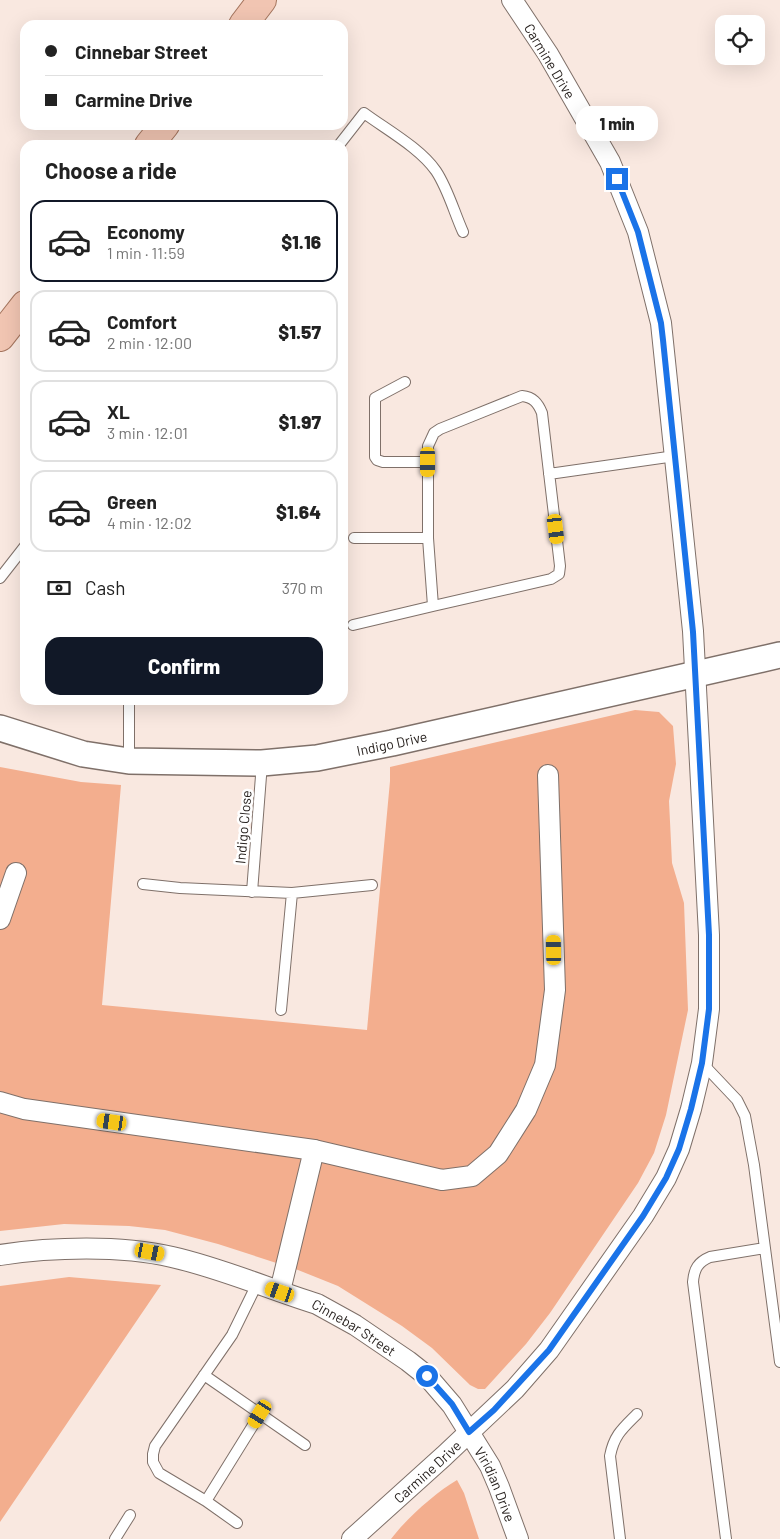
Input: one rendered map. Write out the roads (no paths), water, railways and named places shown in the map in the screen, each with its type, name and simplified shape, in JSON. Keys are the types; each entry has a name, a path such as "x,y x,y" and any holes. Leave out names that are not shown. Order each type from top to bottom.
{"main road":[{"path":"246,20 262,0"},
{"path":"153,140 161,130"},
{"path":"0,337 20,311"}],"street":[{"name":"Carmine Drive","path":"352,1539 494,1410 549,1350 643,1216 666,1178 679,1149 702,1063 709,1009 709,935 693,632 661,323 638,232 610,162 548,54 512,0"},
{"name":"Indigo Drive","path":"0,728 83,754 128,761 159,763 262,763 316,758 392,743 780,655"},
{"path":"0,1102 24,1109 314,1150 442,1180 472,1176 498,1154 526,1110 545,1065 555,990 548,775"},
{"path":"0,919 16,873"},
{"path":"280,1292 314,1150"},
{"name":"Cinnebar Street","path":"0,1255 40,1250 128,1250 172,1257 317,1304 336,1313 408,1361 427,1376 452,1404 469,1432"},
{"name":"Viridian Drive","path":"469,1432 493,1473 518,1539"}],"lane":[{"path":"343,140 364,113 419,153 439,177 463,232"},
{"path":"405,382 375,398 375,457 383,462 428,462"},
{"path":"353,625 551,579 559,574 560,566 542,413 540,406 529,397 522,396 440,429 430,440 428,446 428,538 433,606"},
{"path":"549,474 675,456"},
{"path":"354,538 428,538"},
{"path":"0,578 20,552"},
{"path":"128,761 129,705"},
{"name":"Indigo Close","path":"252,892 262,763"},
{"path":"143,884 180,888 292,893 372,885"},
{"path":"281,1010 292,893"},
{"path":"702,1063 737,1100 745,1116 754,1165 780,1362"},
{"path":"726,1539 693,1282 696,1267 702,1260 765,1248"},
{"path":"237,1523 206,1501 159,1473 153,1462 153,1454 156,1446 232,1335 257,1284"},
{"path":"204,1375 305,1445"},
{"path":"206,1501 260,1414"},
{"path":"620,1539 610,1456 612,1446 619,1431 637,1414"},
{"path":"115,1539 130,1515"}]}
